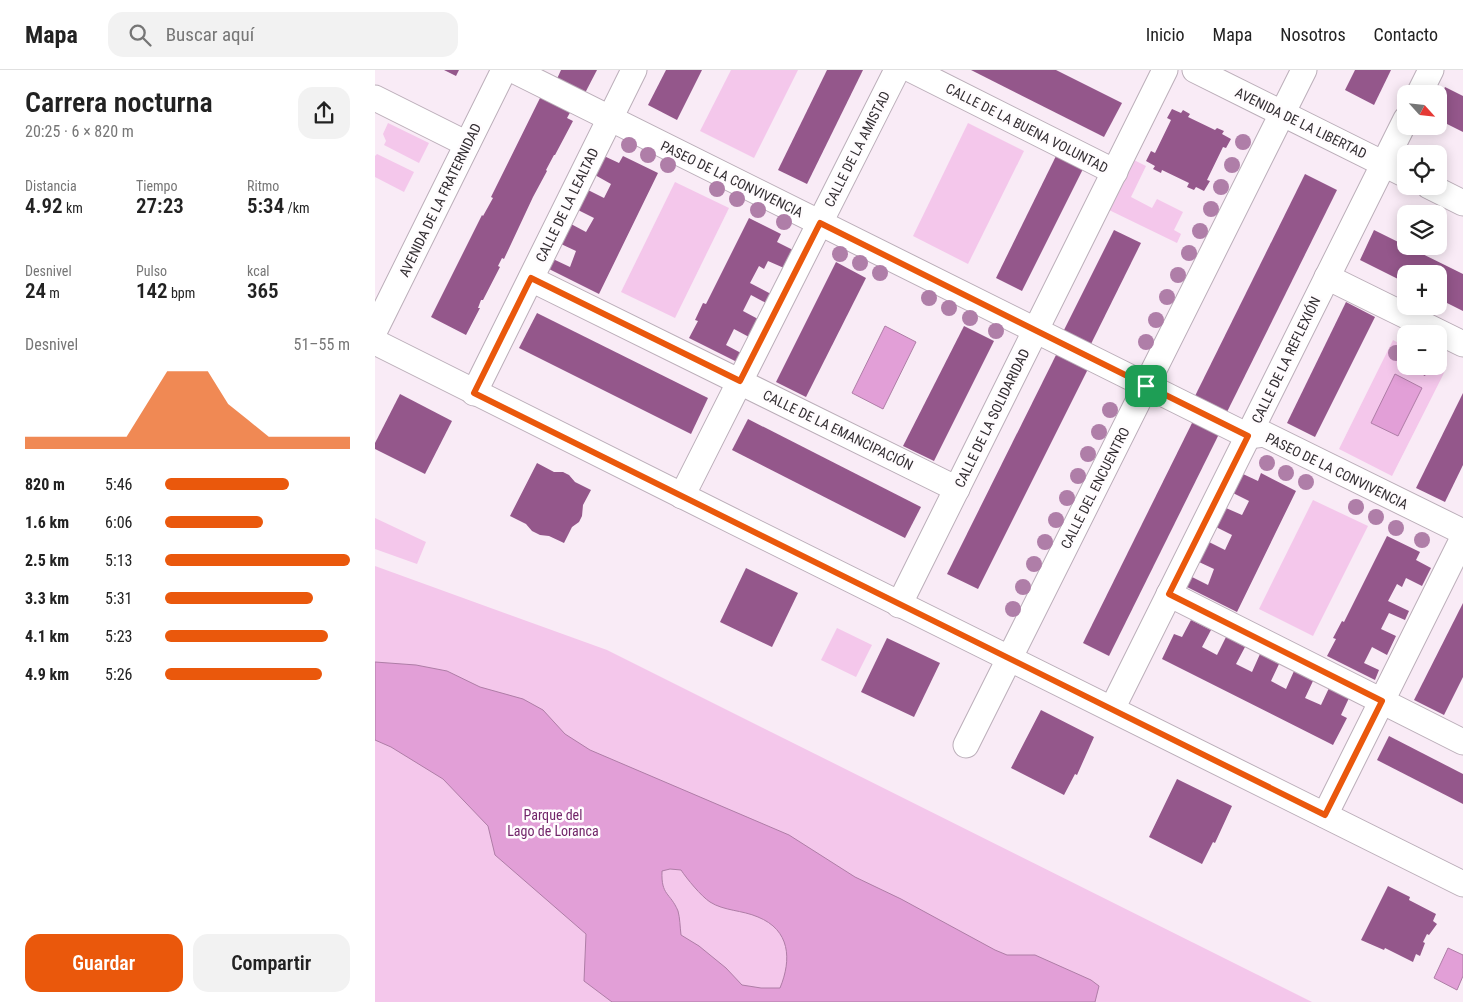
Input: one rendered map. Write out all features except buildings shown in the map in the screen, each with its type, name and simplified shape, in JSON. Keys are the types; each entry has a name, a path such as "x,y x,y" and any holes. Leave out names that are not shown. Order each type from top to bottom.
{"street":[{"name":"AVENIDA DE LA FRATERNIDAD","path":"375,330 504,70"},
{"name":"PASEO DE LA CONVIVENCIA","path":"513,70 1248,436 1264,434 1463,532"},
{"name":"CALLE DE LA LEALTAD","path":"474,393 634,70"},
{"name":"CALLE DE LA AMISTAD","path":"682,496 897,70"},
{"name":"CALLE DE LA BUENA VOLUNTAD","path":"912,70 1115,172"},
{"name":"CALLE DE LA SOLIDARIDAD","path":"899,605 1165,70"},
{"name":"AVENIDA DE LA LIBERTAD","path":"1195,70 1397,170"},
{"name":"CALLE DEL ENCUENTRO","path":"966,745 1304,70"},
{"path":"1424,85 1431,70"},
{"path":"375,98 467,144"},
{"name":"CALLE DE LA REFLEXIÓN","path":"1112,709 1398,135"},
{"path":"1447,195 1463,203"},
{"path":"1327,277 1463,344"},
{"name":"CALLE DE LA EMANCIPACIÓN","path":"531,278 957,489"},
{"path":"375,342 899,605 1010,658 1463,884"},
{"path":"1325,815 1463,538"},
{"path":"1169,594 1463,742"}],"green space":[{"path":"731,70 798,70 754,158 700,131"},
{"path":"388,123 429,143 419,163 384,145 386,141 383,134"},
{"path":"968,123 1024,151 968,264 913,236"},
{"path":"377,154 414,172 404,192 375,177 375,156"},
{"path":"1134,160 1146,166 1131,197 1152,208 1157,199 1183,212 1174,230 1181,234 1177,243 1109,210"},
{"path":"675,182 729,208 675,318 621,292"},
{"path":"1393,340 1397,342 1397,375 1443,375 1392,476 1339,449"},
{"path":"1313,500 1368,526 1313,636 1259,609"},
{"path":"375,518 426,542 417,564 375,549"},
{"name":"Parque del Lago de Loranca","path":"375,566 607,650 1312,1002 375,1002"},
{"path":"837,628 872,645 856,677 821,660"}],"shaded area":[{"path":"885,326 916,342 883,409 852,393"},
{"path":"1395,374 1422,388 1398,436 1371,423"},
{"path":"375,662 416,665 447,671 480,687 523,699 543,710 565,734 590,750 789,835 855,877 901,899 995,950 1007,955 1035,955 1091,980 1099,986 1095,1002 612,1002 584,981 586,934 495,855 488,826 443,779 391,747 375,740","holes":["670,869 681,870 694,887 710,902 758,917 777,930 786,946 787,956 784,977 780,988 742,985 726,968 699,946 681,935 678,911 665,890 662,879 662,871"]},
{"path":"1448,948 1463,955 1463,976 1457,990 1434,978"}],"route":[{"path":"820,223 1146,386 1248,436 1169,594 1382,701 1325,815 474,393 531,278 740,381 820,223"}]}
